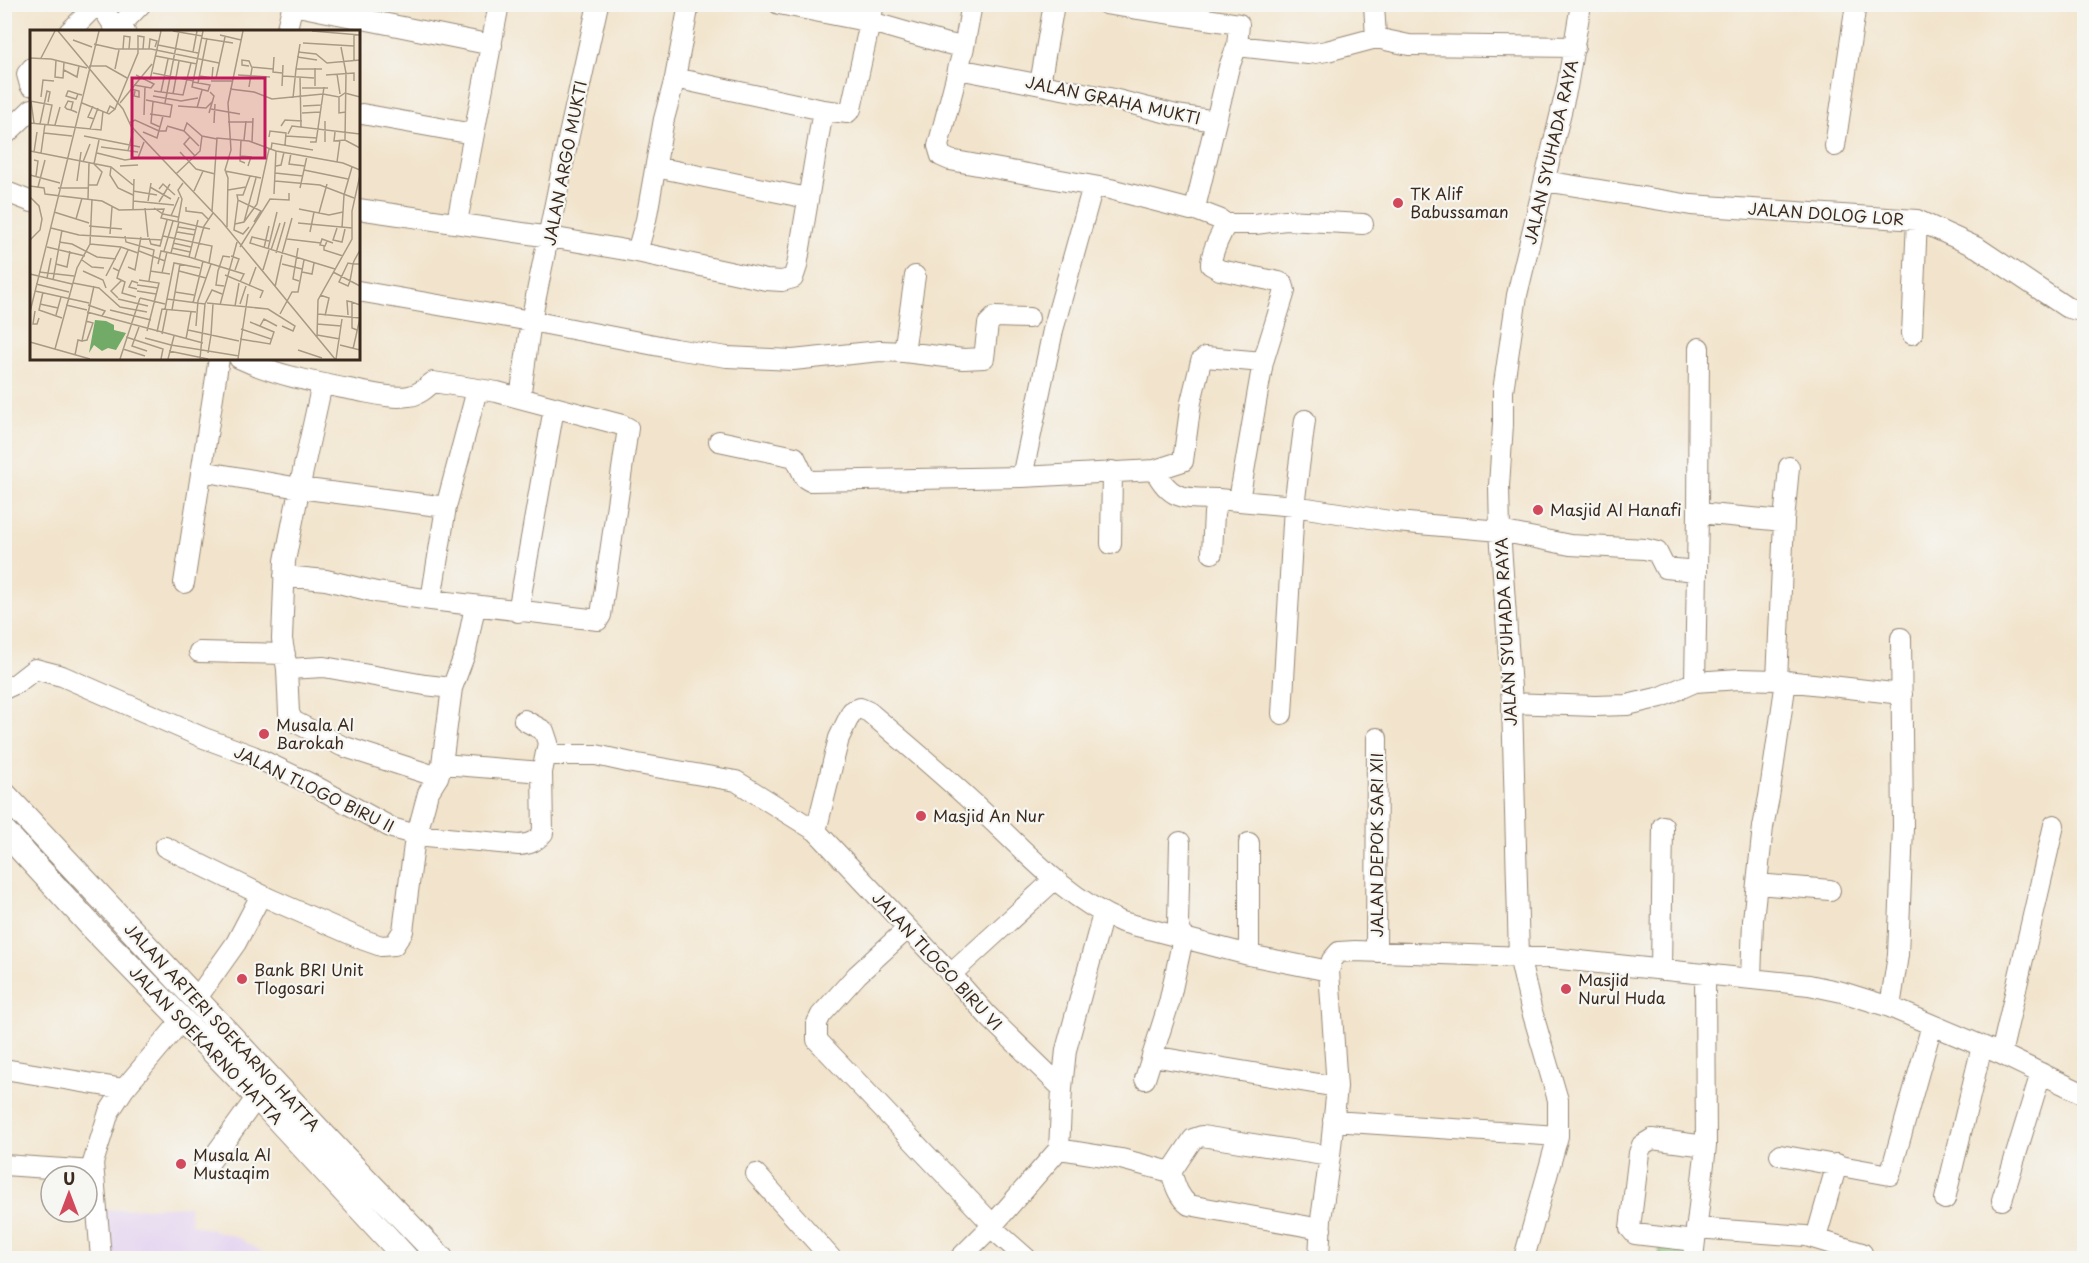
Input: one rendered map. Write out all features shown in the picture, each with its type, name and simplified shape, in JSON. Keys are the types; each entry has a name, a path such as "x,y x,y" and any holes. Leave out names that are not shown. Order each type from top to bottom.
{"main road":[{"name":"JALAN ARTERI SOEKARNO HATTA","path":"4,794 441,1258"},
{"name":"JALAN SOEKARNO HATTA","path":"7,840 183,1019 406,1258"},
{"path":"362,1211 381,1196"}],"street":[{"path":"71,30 99,4 117,30"},
{"path":"119,30 141,4"},
{"path":"457,222 500,4"},
{"name":"JALAN ARGO MUKTI","path":"520,398 531,321 598,4"},
{"path":"637,252 646,220 664,119 675,78 689,4"},
{"path":"779,4 872,13 944,43 964,47"},
{"path":"972,4 964,47 938,146 941,156 950,160 1093,186 1193,209 1226,224 1256,224 1287,220 1363,224"},
{"path":"1040,84 1054,4"},
{"path":"1106,4 1239,24 1237,46 1229,67 1216,121"},
{"path":"1374,4 1376,38"},
{"name":"JALAN SYUHADA RAYA","path":"1524,1258 1558,1136 1558,1100 1531,1008 1519,956 1512,703 1500,531 1499,486 1503,391 1517,295 1575,47 1581,4"},
{"path":"1835,146 1856,4"},
{"path":"287,30 293,5 492,45"},
{"path":"675,78 841,114 847,113 850,109 872,13"},
{"path":"1237,46 1308,54 1376,38 1408,45 1575,47"},
{"name":"JALAN GRAHA MUKTI","path":"958,69 1040,84 1176,115 1216,121 1196,206 1193,209"},
{"path":"360,209 550,237 637,252 766,280 782,281 793,278 797,266 823,110"},
{"path":"4,136 30,112"},
{"path":"362,114 473,134"},
{"path":"656,167 807,198"},
{"name":"JALAN DOLOG LOR","path":"1545,181 1691,205 1917,220 1977,248 2066,306 2085,312"},
{"path":"1022,477 1053,330 1093,186"},
{"path":"4,191 30,201"},
{"path":"1912,334 1917,220"},
{"path":"1226,224 1211,265 1220,270 1283,284 1285,291 1263,362 1239,500"},
{"path":"904,352 915,276"},
{"path":"360,291 675,349 765,360 793,360 880,351 963,359 984,358 988,324 995,317 1029,318"},
{"path":"1695,682 1699,348"},
{"path":"719,441 789,454 795,457 805,478 810,481 1022,477 1155,470 1178,464 1185,458 1191,402 1201,361 1206,357 1263,362"},
{"path":"184,583 219,360"},
{"path":"247,360 322,384 400,396 417,394 433,382 497,392 628,428 601,615 598,620 431,600 376,592 326,580 284,576"},
{"path":"286,662 282,639 284,576 299,488 322,384"},
{"path":"431,600 446,507 477,390"},
{"path":"519,612 554,408"},
{"path":"1282,714 1294,506 1305,420"},
{"path":"1752,980 1753,920 1781,681 1784,521 1789,468"},
{"path":"1155,470 1161,481 1174,495 1186,498 1239,500 1294,506 1396,522 1500,531 1570,544 1645,549 1657,552 1665,567 1698,571"},
{"path":"201,471 299,488 446,507"},
{"path":"1111,544 1112,471"},
{"path":"1212,553 1214,513 1218,499"},
{"path":"1698,513 1784,521"},
{"path":"165,847 261,895 364,940 381,946 394,945 403,931 416,835 428,793 440,771 452,688 466,651 475,606"},
{"path":"1890,1007 1899,943 1903,827 1901,638"},
{"path":"199,652 324,667 452,688"},
{"name":"JALAN TLOGO BIRU VI","path":"286,662 289,713 293,721 342,746 440,771 544,763 596,755 736,781 816,831 988,1016 1062,1088"},
{"name":"JALAN TLOGO BIRU II","path":"4,689 17,683 34,669 62,676 204,738 253,756 314,785 392,828 416,835 519,845 537,841 543,833 544,763 548,743 544,731 524,720"},
{"path":"1512,703 1627,705 1661,697 1695,682 1738,679 1781,681 1902,694"},
{"path":"816,831 839,738 852,711 860,708 869,712 943,775 1055,879 1103,914 1122,922 1249,955 1329,971"},
{"name":"JALAN DEPOK SARI XII","path":"1376,952 1377,738"},
{"path":"2001,1054 2055,825"},
{"path":"1661,970 1663,826"},
{"path":"1145,1079 1169,1003 1182,938 1178,923 1180,842"},
{"path":"1249,843 1249,955"},
{"path":"951,974 1055,879"},
{"path":"1757,884 1830,890"},
{"path":"197,998 236,943 261,895"},
{"path":"960,1258 992,1226 1059,1149 1066,1050 1103,914"},
{"path":"906,928 857,975 821,1015 817,1023 817,1040 992,1226 1026,1258"},
{"path":"1319,1258 1337,1087 1329,971 1332,960 1339,952 1519,956 1809,985 1842,992 1890,1007 2001,1054 2085,1094"},
{"path":"1695,1243 1706,1146 1705,973"},
{"path":"93,1164 109,1112 124,1089 183,1019"},
{"path":"1780,1155 1890,1175 1932,1025"},
{"path":"1945,1199 1982,1046"},
{"path":"1152,1056 1337,1087"},
{"path":"4,1069 124,1089"},
{"path":"2002,1200 2041,1073"},
{"path":"204,1170 257,1097"},
{"path":"1333,1121 1558,1136"},
{"path":"1321,1229 1189,1204 1183,1200 1175,1186 1171,1172 1192,1139 1202,1136 1330,1156"},
{"path":"1706,1146 1652,1139 1642,1145 1639,1153 1630,1228 1635,1234 1695,1243 1806,1236 1867,1256"},
{"path":"1059,1149 1121,1159 1171,1172"},
{"path":"1815,1238 1837,1164"},
{"path":"4,1165 39,1167"},
{"path":"756,1174 831,1258"},
{"path":"98,1224 102,1258"}],"shaded area":[{"path":"189,1206 191,1224 237,1237 272,1258 103,1258 100,1210"}],"green space":[{"path":"1661,1244 1687,1248 1686,1258 1659,1258"}],"place":[{"name":"TK Alif Babussaman","path":"1398,203"},
{"name":"Masjid Al Hanafi","path":"1538,510"},
{"name":"Musala Al Barokah","path":"264,734"},
{"name":"Masjid An Nur","path":"921,816"},
{"name":"Bank BRI Unit Tlogosari","path":"242,979"},
{"name":"Masjid Nurul Huda","path":"1566,989"},
{"name":"Musala Al Mustaqim","path":"181,1164"}]}
